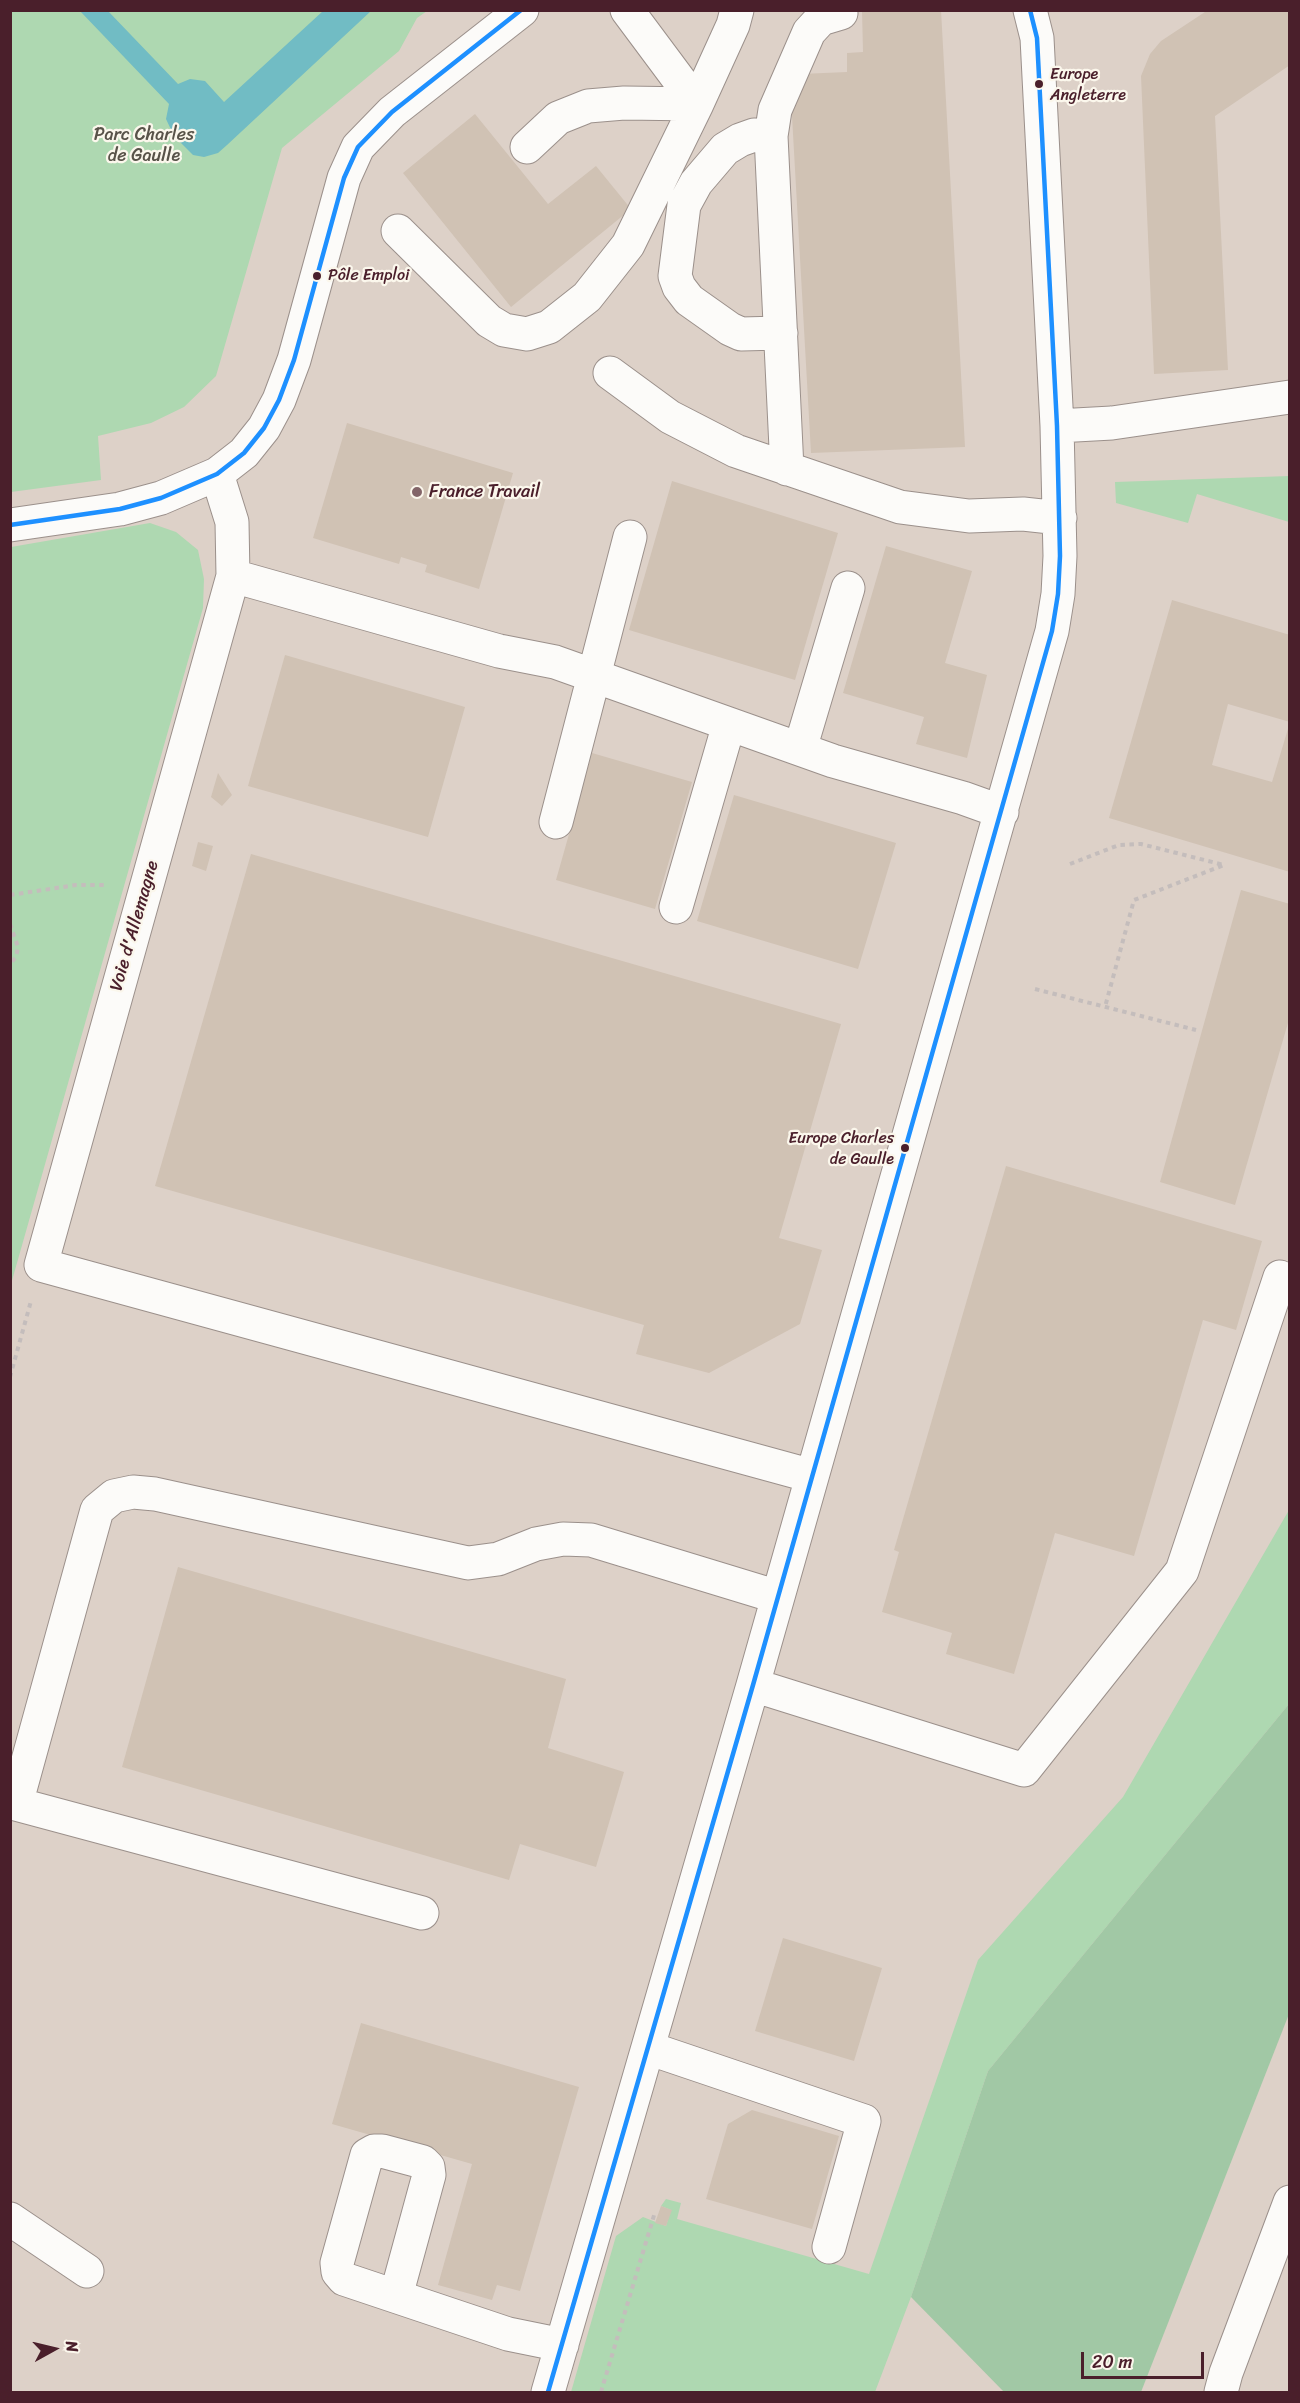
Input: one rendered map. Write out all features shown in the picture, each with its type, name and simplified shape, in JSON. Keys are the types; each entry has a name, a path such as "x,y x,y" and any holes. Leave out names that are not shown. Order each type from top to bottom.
{"street":[{"path":"10,525 139,504 187,489 217,474 244,453 264,428 279,400 294,360 344,178 358,147 392,112 522,10"},
{"path":"627,10 697,104"},
{"path":"398,231 489,321 504,330 526,334 549,327 586,297 628,245 697,104 733,25 737,10"},
{"path":"788,469 771,136 774,110 809,32 821,20 841,13"},
{"path":"548,2392 753,1685 1052,631 1058,594 1060,518 1036,20"},
{"path":"527,147 558,118 588,106 624,103 697,104"},
{"path":"771,136 754,135 725,149 696,183 684,205 675,276 689,300 730,329 741,334 781,333"},
{"path":"610,373 670,417 736,451 900,507 969,516 1023,514 1060,518"},
{"path":"1057,426 1112,423 1290,397"},
{"name":"Voie d'Allemagne","path":"41,1265 232,576 232,522 217,474"},
{"path":"556,822 630,537"},
{"path":"232,576 499,651 555,662 833,761 963,798 1002,812"},
{"path":"800,749 848,588"},
{"path":"676,907 729,724"},
{"path":"41,1265 812,1476"},
{"path":"753,1685 1024,1770 1182,1571 1280,1276"},
{"path":"422,1913 13,1808 97,1510 114,1496 132,1492 155,1494 468,1563 498,1559 536,1544 563,1539 591,1540 778,1597"},
{"path":"648,2048 864,2121 829,2247"},
{"path":"1221,2392 1290,2202"},
{"path":"10,2219 87,2271"},
{"path":"396,2296 508,2334 562,2345"}],"path":[{"path":"1070,864 1119,845 1141,844 1224,865 1134,900 1105,1007"},
{"path":"10,895 76,885 103,884 145,891"},
{"path":"10,924 18,947 16,957 10,964"},
{"path":"1035,989 1196,1030"},
{"path":"10,1377 41,1265"},
{"path":"602,2392 655,2212"}],"shaded area":[{"path":"11,11 1289,11 1289,2392 11,2392"}],"green space":[{"name":"Parc Charles de Gaulle","path":"10,11 427,11 417,18 399,51 282,148 216,376 184,407 151,423 98,436 101,480 11,492"},
{"path":"1289,476 1289,522 1197,494 1188,523 1116,503 1115,482"},
{"path":"150,523 176,532 198,550 204,579 203,608 11,1284 11,547"},
{"path":"1289,1510 1289,1704 988,2071 911,2297 875,2392 571,2392 616,2236 643,2217 666,2226 671,2210 661,2206 666,2199 681,2203 677,2219 869,2274 978,1960 1123,1797"},
{"path":"1289,1704 1289,2014 1141,2392 1004,2392 911,2297 988,2071"}],"water":[{"path":"80,11 108,11 178,84 190,79 205,81 224,102 323,11 371,11 218,153 204,157 193,155 174,136 166,119 169,104"}],"building":[{"path":"862,10 941,10 965,447 811,453 792,116 784,110 801,74 847,72 847,53 863,52"},
{"path":"1208,10 1290,10 1290,65 1215,116 1228,370 1154,374 1141,76 1150,54 1161,41"},
{"path":"475,114 548,204 596,166 631,209 511,307 403,173"},
{"name":"France Travail","path":"347,423 513,473 479,589 425,572 427,565 401,557 399,564 313,538"},
{"path":"672,481 838,533 795,680 629,630"},
{"path":"886,546 972,571 945,663 987,675 967,758 916,744 924,717 843,693"},
{"path":"1172,600 1290,635 1290,722 1290,872 1109,818","holes":["1228,704 1290,722 1272,782 1212,765"]},
{"path":"285,655 465,707 428,837 248,786"},
{"path":"592,753 692,782 655,909 556,880"},
{"path":"218,773 232,795 222,806 211,797"},
{"path":"734,795 896,843 858,969 697,921"},
{"path":"198,842 213,846 206,871 192,866"},
{"path":"251,854 841,1024 779,1238 822,1250 800,1324 709,1373 636,1354 644,1325 155,1186"},
{"path":"1241,890 1290,904 1290,1016 1235,1205 1160,1182"},
{"path":"1006,1166 1262,1241 1236,1330 1203,1320 1134,1556 1055,1533 1014,1674 946,1654 952,1633 882,1612 899,1552 894,1550"},
{"path":"178,1567 566,1679 548,1748 624,1772 596,1867 520,1844 509,1880 122,1767"},
{"path":"783,1938 882,1968 854,2061 755,2031"},
{"path":"361,2023 579,2087 520,2291 497,2285 492,2300 438,2285 472,2164 332,2124"},
{"path":"752,2110 839,2136 812,2229 706,2199 728,2124"},
{"path":"661,2206 672,2210 666,2226 655,2223"}],"transit line":[{"path":"10,525 120,509 161,498 217,474 244,453 264,428 279,400 294,360 344,178 358,147 392,112 521,10"},
{"path":"548,2392 753,1685 1052,631 1058,594 1060,556 1057,426 1037,38 1030,10"}],"place":[{"name":"Europe Angleterre","path":"1039,84"},
{"name":"Pôle Emploi","path":"317,276"},
{"name":"France Travail","path":"417,492"},
{"name":"Europe Charles de Gaulle","path":"905,1148"}]}
